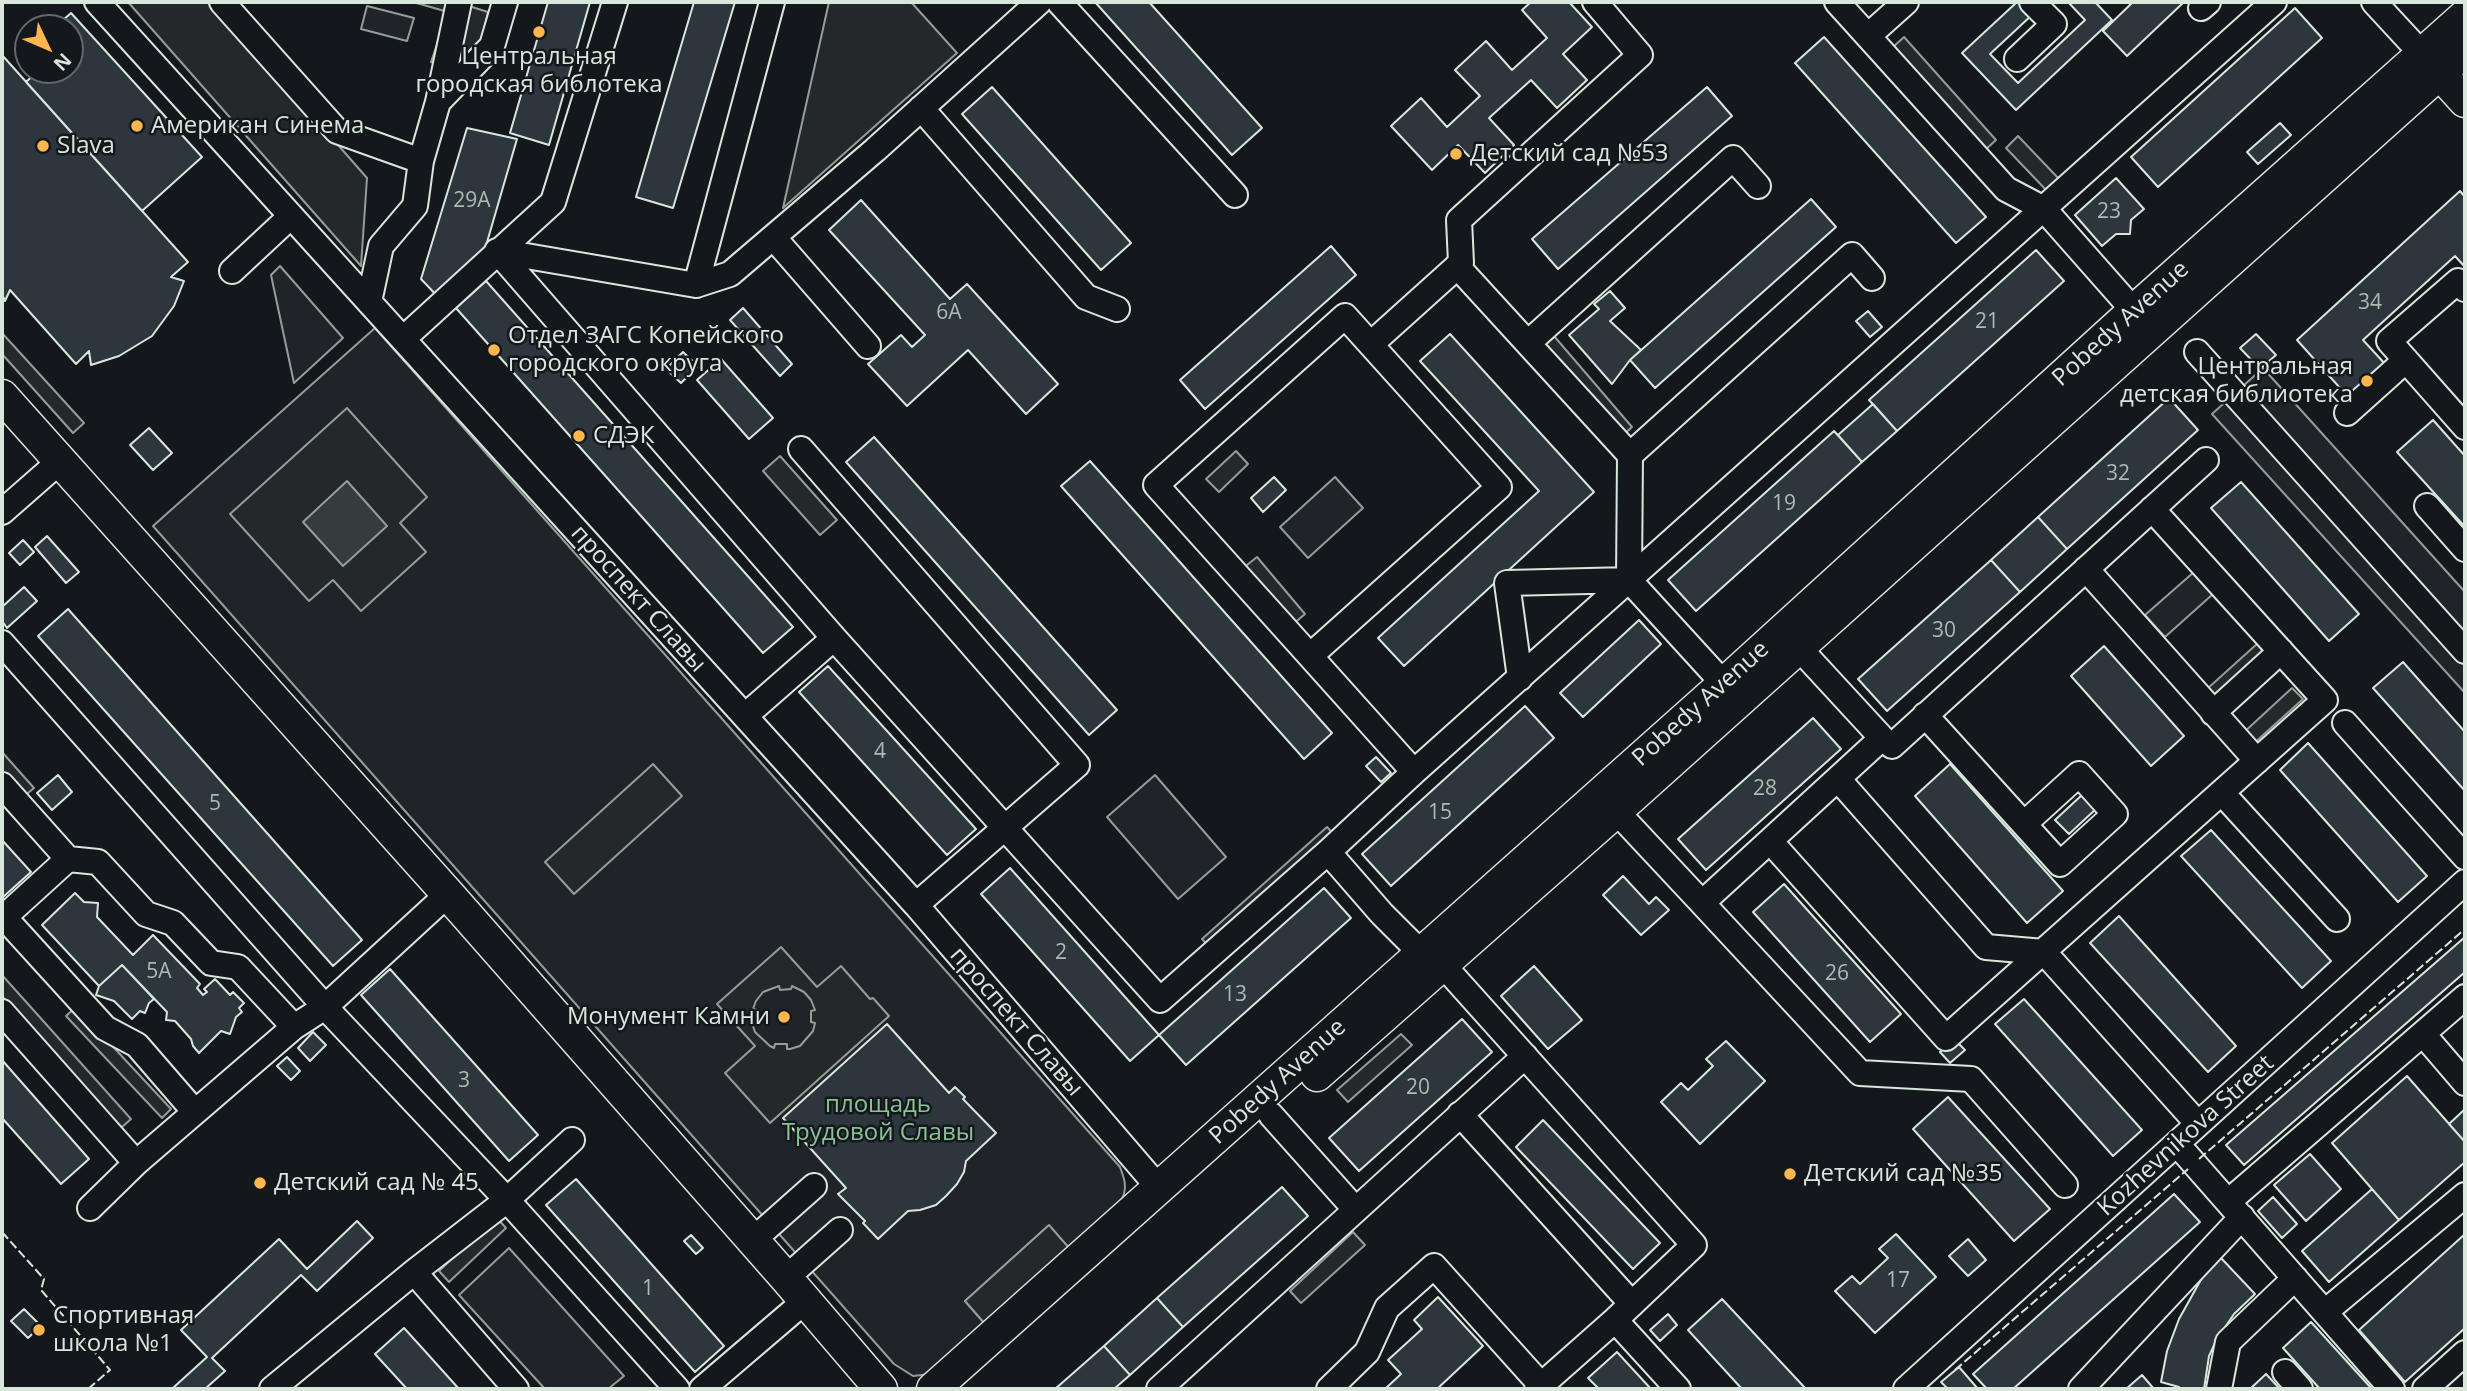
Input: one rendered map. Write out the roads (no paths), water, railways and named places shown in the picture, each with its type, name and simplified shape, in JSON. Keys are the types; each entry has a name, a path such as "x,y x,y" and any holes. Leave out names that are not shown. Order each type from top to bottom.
{"main road":[{"name":"Pobedy Avenue","path":"933,1389 1166,1195 1433,958 1616,811 1799,648 2431,63 2465,16"},
{"name":"Pobedy Avenue","path":"962,1389 1166,1195 1271,1115 1724,684 2134,311 2431,63 2465,50"},
{"path":"2431,63 2465,101"},
{"path":"2,396 448,894 881,1389"}],"street":[{"name":"проспект Славы","path":"97,2 916,905 1166,1195"},
{"path":"222,2 337,131 421,161"},
{"path":"369,302 381,246 415,206 421,161 438,102 459,2"},
{"path":"438,102 492,46 505,2"},
{"path":"403,339 553,202 615,2"},
{"path":"696,285 772,2"},
{"path":"497,251 696,285 730,274 1039,2"},
{"path":"1059,2 1234,195"},
{"path":"1371,344 1461,263 1460,220 1640,55 1595,2"},
{"path":"1837,2 2006,189 2044,209 2134,311"},
{"path":"1868,36 1906,2"},
{"path":"2017,59 2054,24 2032,2"},
{"path":"497,251 834,638 1160,1000 2274,2"},
{"path":"2374,2 2431,63"},
{"path":"921,108 1086,297 1117,309"},
{"path":"1528,343 1733,158 1758,186"},
{"path":"232,271 291,216"},
{"path":"774,238 868,346"},
{"path":"1630,455 1852,256 1872,278"},
{"path":"1457,266 1630,455 1629,580 1724,684"},
{"path":"2465,289 2458,281 2389,341 2465,427"},
{"path":"1310,656 1499,487 1345,316 1156,485 1414,772"},
{"path":"2197,352 2465,651"},
{"path":"2347,413 2406,360"},
{"path":"801,449 1077,765 916,905"},
{"path":"1799,648 1892,746 2206,460"},
{"path":"2,512 60,461"},
{"path":"2427,506 2465,549"},
{"path":"1770,841 1946,1038 2047,956 2325,700 2152,509"},
{"path":"2086,569 2257,761"},
{"path":"1520,678 1507,583 1629,580"},
{"path":"745,716 834,638"},
{"path":"2,643 325,1007 507,1200 677,1389"},
{"path":"2213,713 2281,651"},
{"path":"1925,715 2024,824"},
{"path":"2345,723 2465,857"},
{"path":"1702,903 1882,738"},
{"path":"1838,779 1986,947 2047,956 2198,1124"},
{"path":"2,785 68,859 98,862 146,914 173,923 211,962 238,967 294,1027"},
{"path":"2221,793 2337,919"},
{"path":"1616,811 1860,1073 1971,1079 2065,1185"},
{"path":"1328,852 1409,942 1433,958 1525,1056 1694,1245 1624,1312 1539,1387 1434,1266 1387,1308 1367,1352 1329,1389"},
{"path":"68,859 3,918 105,1028 137,1045 195,1112"},
{"name":"Kozhevnikova Street","path":"1906,1389 2465,882"},
{"path":"90,1208 136,1163 294,1027 325,1007 448,894"},
{"path":"2081,1389 2235,1210 2465,997"},
{"path":"2,1012 136,1163"},
{"path":"2423,1034 2465,1083"},
{"path":"1159,1389 1525,1056"},
{"path":"1460,1114 1624,1312 1678,1389"},
{"path":"1271,1115 1355,1209"},
{"path":"272,1389 414,1272 507,1200 572,1140"},
{"path":"2177,1144 2392,1389"},
{"path":"752,1241 814,1186"},
{"path":"2325,1312 2465,1195"},
{"path":"702,1389 796,1289 840,1230"},
{"path":"414,1272 516,1389"},
{"path":"2220,1389 2228,1342 2295,1278"},
{"path":"2425,1389 2465,1353"}],"place":[{"name":"Центральная городская библотека","path":"539,32"},
{"name":"Американ Синема","path":"137,126"},
{"name":"Slava","path":"43,146"},
{"name":"Детский сад №53","path":"1456,154"},
{"name":"Отдел ЗАГС Копейского городского округа","path":"494,350"},
{"name":"Центральная детская библиотека","path":"2367,381"},
{"name":"СДЭК","path":"579,436"},
{"name":"Монумент Камни","path":"784,1017"},
{"name":"Детский сад №35","path":"1790,1174"},
{"name":"Детский сад № 45","path":"260,1183"},
{"name":"Спортивная школа №1","path":"39,1330"}],"park label":[{"name":"площадь Трудовой Славы","path":"878,1119"}]}
